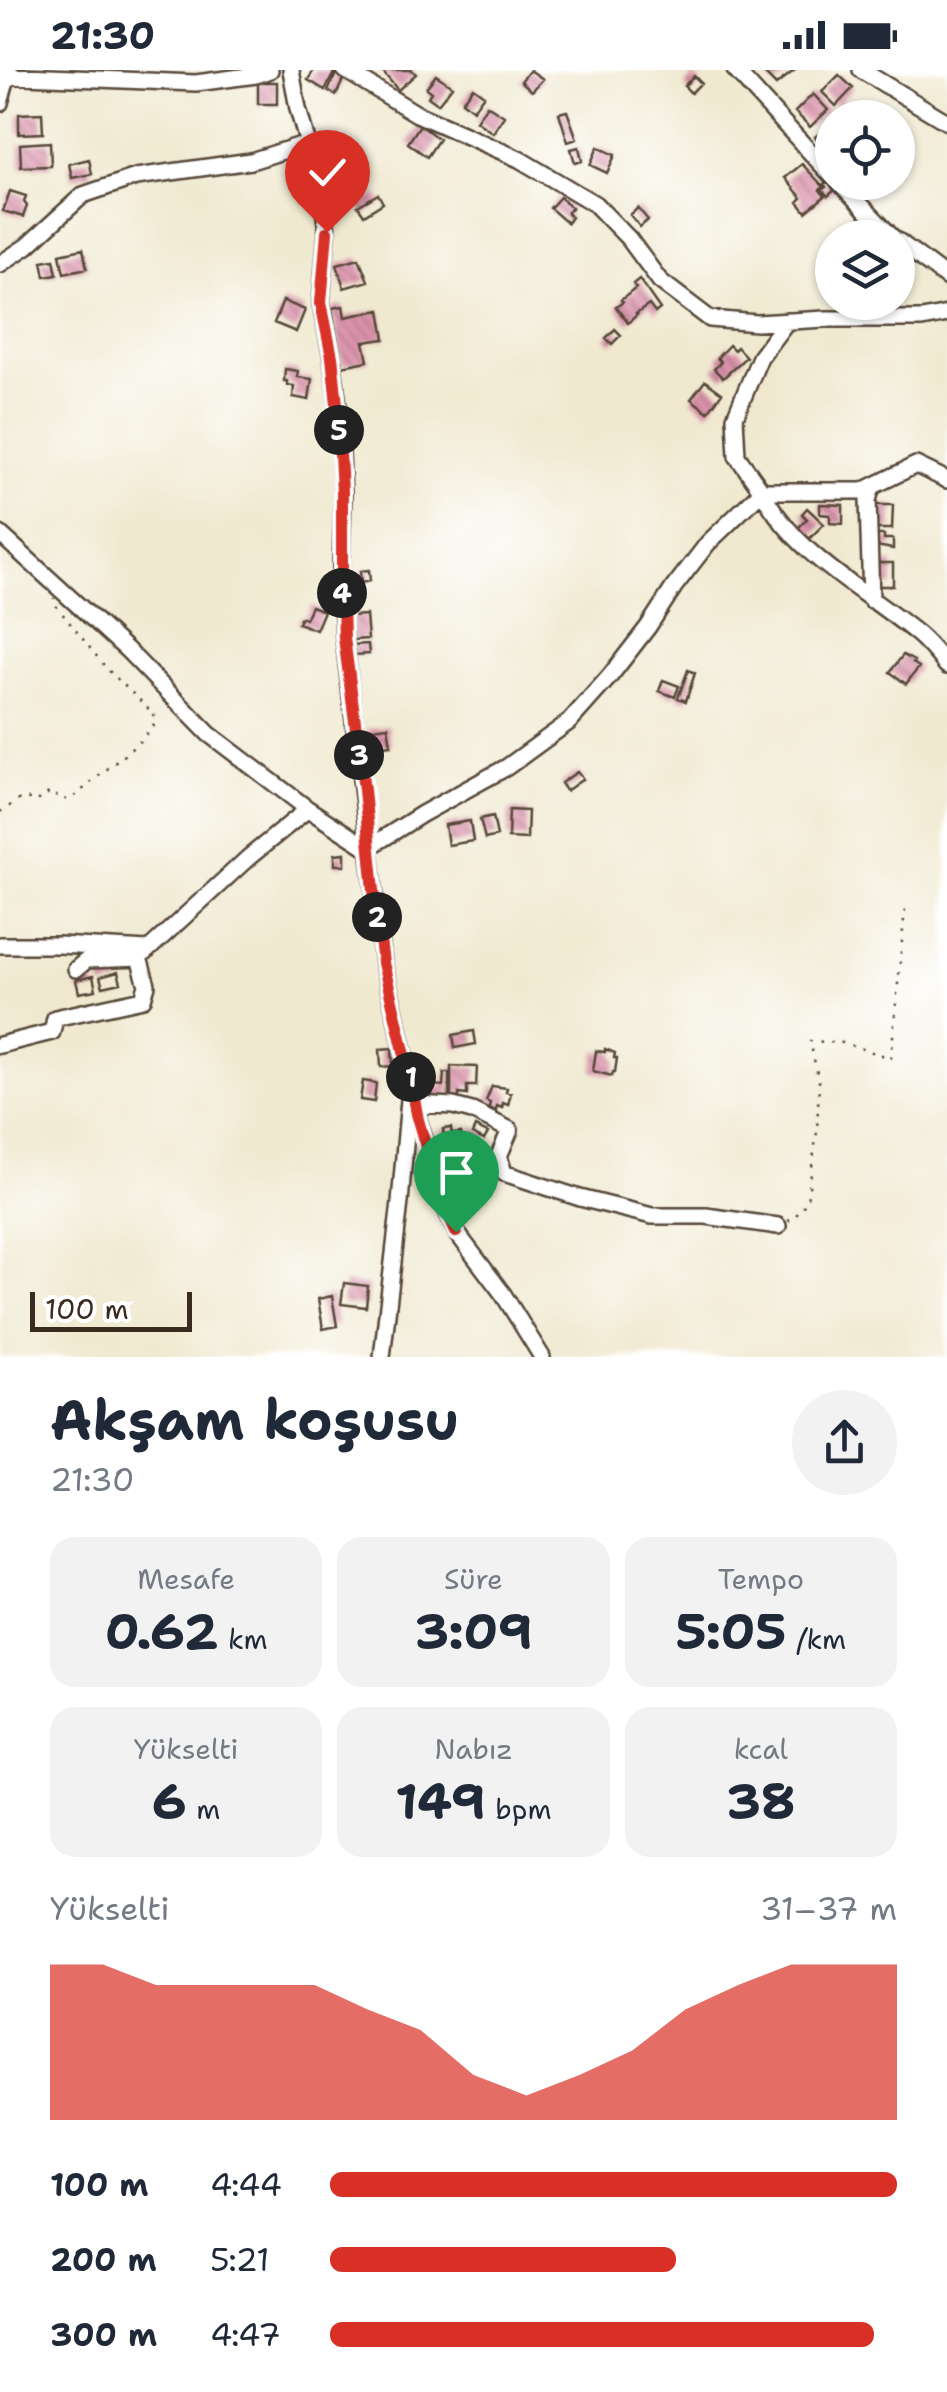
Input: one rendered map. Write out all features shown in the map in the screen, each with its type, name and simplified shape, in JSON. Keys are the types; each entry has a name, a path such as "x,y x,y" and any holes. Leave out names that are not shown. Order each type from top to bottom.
{"street":[{"path":"0,102 5,73 196,83 270,70"},
{"path":"291,70 322,194 327,232 321,303 338,414 344,638 383,963 415,1104 437,1184 456,1232 503,1294 542,1357"},
{"path":"345,70 417,114 519,158 595,204 630,239 660,281 710,319 757,323 922,319 947,314"},
{"path":"735,70 815,157"},
{"path":"861,70 947,122"},
{"path":"0,264 27,246 83,196 136,177 252,161 308,143"},
{"path":"857,200 876,220"},
{"path":"915,254 947,278"},
{"path":"786,321 760,357 735,417 737,456 775,516 798,540 835,574 917,634 947,666"},
{"path":"368,848 507,767 569,722 648,628 708,543 762,490 864,491 916,465 947,480"},
{"path":"871,600 868,500 872,486"},
{"path":"0,534 127,650 210,734 308,809 368,848"},
{"path":"76,969 87,960 143,954 308,809"},
{"path":"0,946 58,945 143,954"},
{"path":"0,1044 52,1032 55,1018 144,1000 147,984 143,954"},
{"path":"382,1357 410,1076"},
{"path":"415,1104 472,1111 510,1130 499,1156 504,1173 652,1216 706,1216 778,1226"}],"path":[{"path":"0,812 22,798 40,800 50,792 63,800 74,798 155,724 154,714 107,670 52,602 59,588"},
{"path":"778,1226 794,1218 807,1201 818,1132 819,1082 810,1041 843,1043 891,1058 905,909"}],"building":[{"path":"314,70 334,73 325,90 308,80"},
{"path":"381,70 412,70 416,74 398,90"},
{"path":"530,70 543,79 532,91 521,81"},
{"path":"795,70 776,85 764,73"},
{"path":"336,74 344,78 336,95 328,91"},
{"path":"436,75 452,86 438,104 428,97 431,92 426,88"},
{"path":"839,75 853,88 842,100 830,100 822,92"},
{"path":"694,76 701,83 691,93 684,86"},
{"path":"258,82 277,82 277,104 258,104"},
{"path":"473,87 484,95 473,110 462,101"},
{"path":"813,94 819,100 815,100 815,122 810,127 795,112"},
{"path":"487,105 504,116 493,133 476,121"},
{"path":"567,111 577,139 568,142 559,113"},
{"path":"42,113 43,133 19,134 19,114"},
{"path":"420,125 439,139 427,157 408,143"},
{"path":"50,142 51,166 21,167 20,144"},
{"path":"579,147 582,161 575,163 571,149"},
{"path":"598,147 615,155 607,173 590,165"},
{"path":"89,159 92,174 72,178 69,164"},
{"path":"802,164 815,178 815,200 820,200 806,212 798,202 802,198 785,178"},
{"path":"10,191 26,196 23,217 3,211"},
{"path":"378,194 383,203 364,215 358,206"},
{"path":"560,197 572,208 567,213 571,217 567,223 550,208"},
{"path":"638,208 648,220 640,227 630,215"},
{"path":"83,249 87,268 64,273 60,254"},
{"path":"359,258 368,281 344,288 337,264"},
{"path":"54,259 57,274 45,276 42,261"},
{"path":"639,279 660,309 655,313 649,305 628,323 616,307 636,288 633,284"},
{"path":"283,301 305,310 296,332 274,323"},
{"path":"343,306 345,317 380,310 385,339 364,342 368,361 342,366 332,308"},
{"path":"615,329 621,335 612,344 606,338"},
{"path":"729,345 746,357 723,378 714,369 721,362 717,358"},
{"path":"285,369 298,371 297,377 312,379 309,400 293,397 294,386 284,381"},
{"path":"705,381 722,393 708,412 691,399"},
{"path":"820,504 843,505 843,524 830,523 830,515 820,514"},
{"path":"872,505 893,505 892,529 872,529"},
{"path":"807,508 824,524 809,539 798,528 807,519 802,514"},
{"path":"876,535 893,539 893,549 876,546"},
{"path":"877,563 893,563 893,586 876,586"},
{"path":"369,570 370,581 361,583 360,571"},
{"path":"311,606 324,611 316,630 298,623 301,617 305,619"},
{"path":"366,615 368,639 352,640 351,616"},
{"path":"368,644 369,654 354,655 353,645"},
{"path":"903,655 919,667 906,684 890,672"},
{"path":"688,670 695,673 686,701 678,698"},
{"path":"663,680 679,686 675,697 659,691"},
{"path":"388,726 391,745 369,748 366,729"},
{"path":"577,772 583,779 566,791 561,783"},
{"path":"509,810 528,811 527,839 508,838"},
{"path":"493,816 497,836 485,839 480,819"},
{"path":"470,821 473,841 448,845 445,825"},
{"path":"345,853 345,865 335,865 335,854"},
{"path":"118,972 121,983 103,987 100,977"},
{"path":"93,976 96,990 79,993 76,980"},
{"path":"474,1031 476,1044 455,1048 453,1035"},
{"path":"392,1048 393,1066 381,1067 380,1049"},
{"path":"605,1049 617,1058 612,1076 593,1071 596,1051"},
{"path":"451,1066 477,1067 476,1086 467,1086 467,1095 451,1097"},
{"path":"444,1073 449,1073 449,1098 432,1097 433,1085 443,1086"},
{"path":"363,1081 376,1083 374,1102 360,1100"},
{"path":"492,1086 507,1088 506,1092 511,1093 508,1105 497,1106 496,1111 486,1101"},
{"path":"475,1127 488,1133 484,1140 472,1134"},
{"path":"451,1128 453,1148 445,1149 443,1129"},
{"path":"461,1133 463,1147 455,1148 453,1134"},
{"path":"344,1283 368,1286 366,1307 341,1304"},
{"path":"332,1296 337,1326 323,1329 318,1299"}],"route":[{"path":"327,232 321,303 338,414 344,638 368,848 383,963 418,1120 456,1232"}]}
